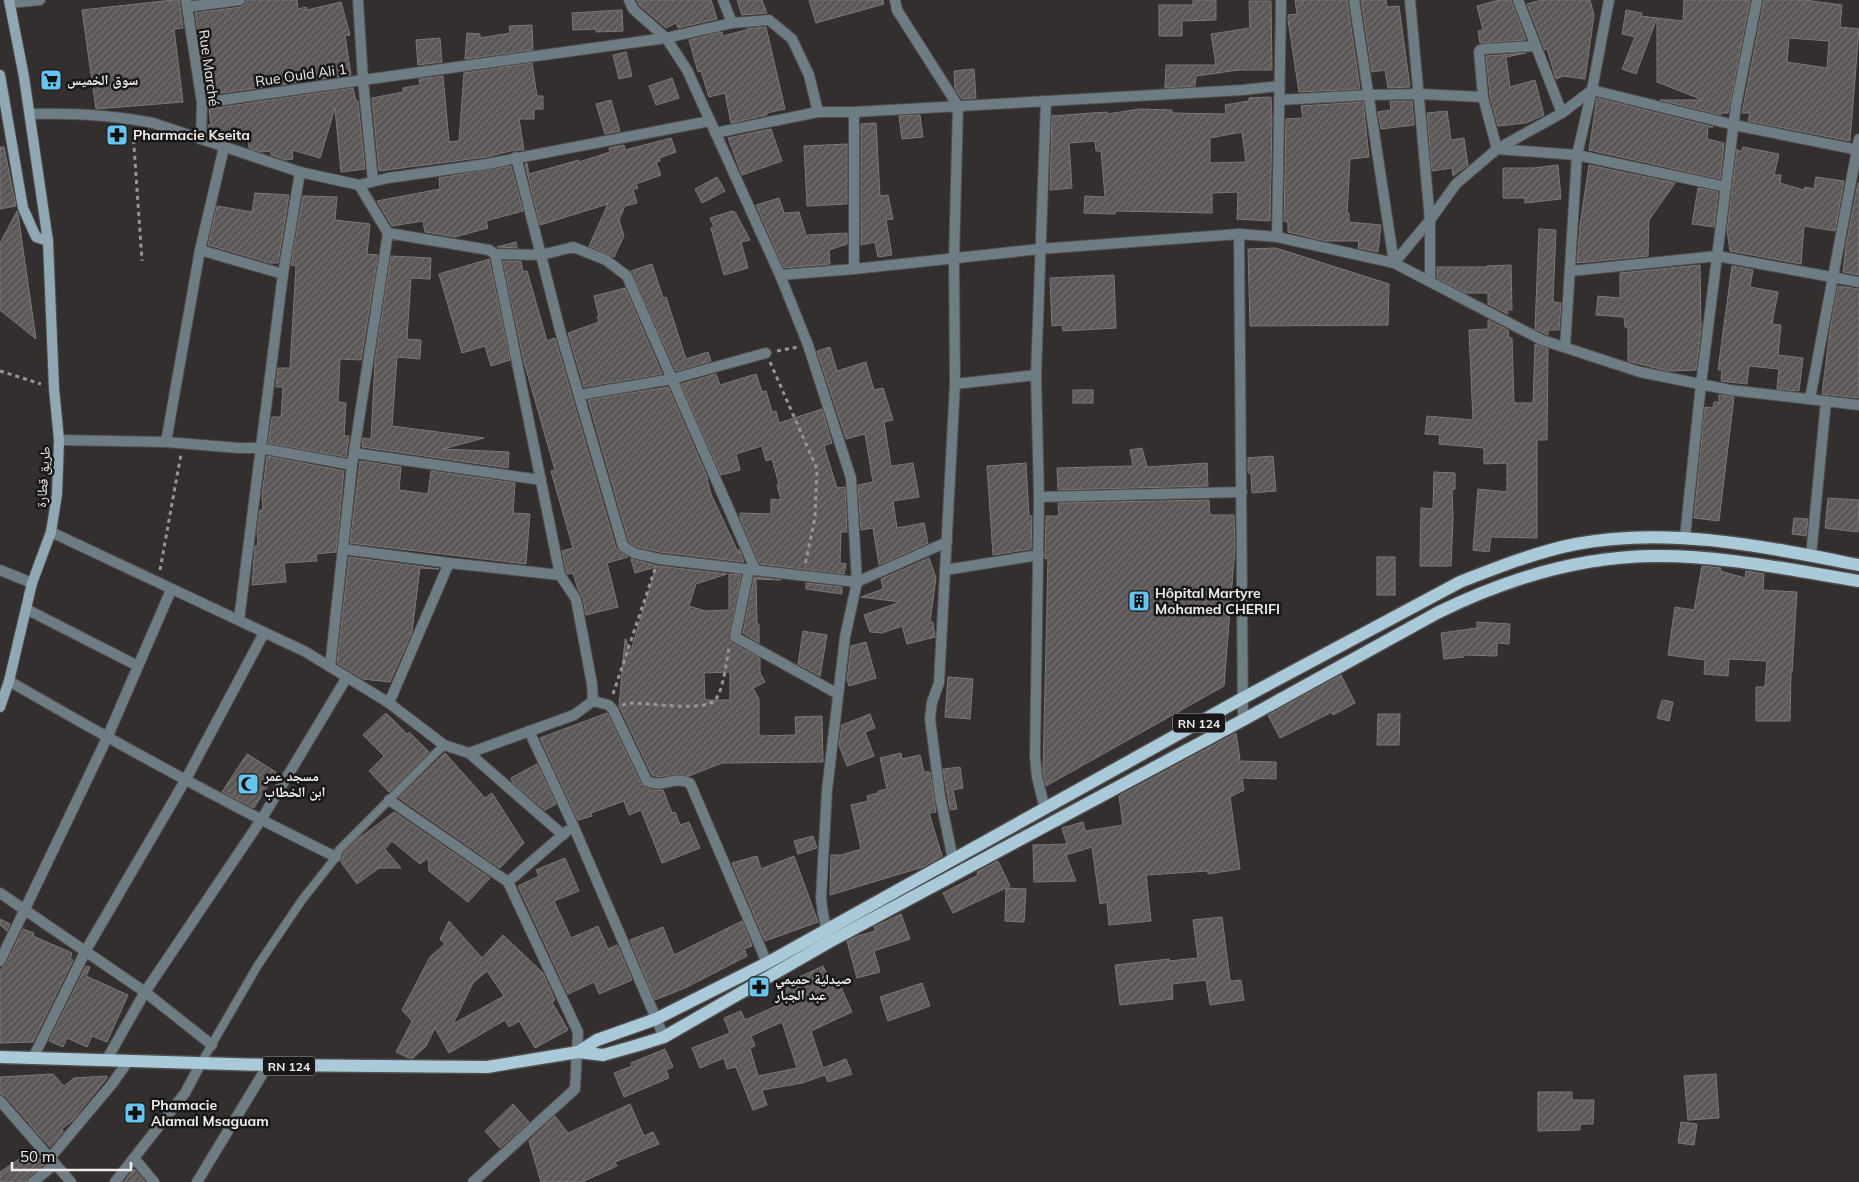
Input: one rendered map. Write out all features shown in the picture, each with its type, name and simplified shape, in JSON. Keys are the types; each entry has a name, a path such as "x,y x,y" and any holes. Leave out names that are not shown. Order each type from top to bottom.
{"main road":[{"name":"طريق قطارة","path":"0,707 9,681 32,583 52,532 57,494 59,440 54,388 48,241 30,114 10,2"},
{"path":"0,75 23,208 36,237 48,241"},
{"name":"RN 124","path":"0,1057 268,1065 487,1067 578,1052 603,1055 664,1036 953,860 1243,698 1460,582 1498,567 1543,552 1576,544 1611,539 1648,537 1716,540 1859,565"},
{"path":"1543,552 1546,570"},
{"name":"RN 124","path":"578,1052 597,1040 656,1019 767,963 828,937 1243,720 1453,605 1503,584 1546,570 1615,558 1650,556 1682,556 1859,581"}],"street":[{"path":"10,2 40,0"},
{"path":"186,3 240,0"},
{"path":"358,0 363,80 666,38 732,23 769,20 792,39 809,75 818,112"},
{"path":"629,0 633,9 666,38 687,70 780,275 808,345 852,478 857,582 845,637 826,790 822,898 828,937"},
{"path":"723,0 732,23"},
{"path":"895,0 897,10 958,106 954,259 955,384 940,682 932,702 930,719 940,796 953,860"},
{"path":"1277,237 1281,0"},
{"path":"1354,0 1394,263"},
{"path":"1410,0 1430,220 1430,280"},
{"path":"1518,0 1562,113"},
{"path":"1565,347 1577,155 1592,90 1609,0"},
{"path":"1685,538 1701,384 1734,126 1757,0"},
{"name":"Rue Marché","path":"186,3 202,103 201,139"},
{"path":"1497,149 1483,97 1479,52 1480,50 1536,46"},
{"name":"Rue Ould Ali 1","path":"202,103 363,80 373,181"},
{"path":"715,133 818,112 854,112 1243,90 1279,86"},
{"path":"1394,263 1430,220 1456,184 1497,149 1562,113 1592,90"},
{"path":"1592,90 1734,126 1858,150"},
{"path":"1278,100 1368,94 1483,97"},
{"path":"1045,809 1037,777 1035,758 1039,497 1036,375 1046,101"},
{"path":"854,112 854,269"},
{"path":"30,114 62,114 132,119 153,123 300,172 359,185 373,181 487,164 710,121"},
{"path":"1810,399 1859,139"},
{"path":"166,442 200,250 224,147"},
{"path":"1497,149 1577,155 1726,186"},
{"path":"516,157 540,256 623,546 634,553 658,559 857,582 947,542"},
{"path":"239,620 283,274 300,172"},
{"path":"330,667 352,465 388,233 359,185"},
{"path":"388,233 489,250 495,254 540,256 573,248 606,260 627,276 752,569 735,637 838,694"},
{"path":"1239,234 1243,720"},
{"path":"780,275 954,259 1040,248 1239,234 1277,237 1394,263 1430,280 1542,340 1640,372 1730,390 1859,405"},
{"path":"200,250 283,274"},
{"path":"495,254 560,575 576,599 592,684 593,701"},
{"path":"1571,271 1717,256 1859,282"},
{"path":"579,395 672,379 766,353"},
{"path":"955,384 1036,375"},
{"path":"1811,556 1826,401"},
{"path":"59,440 166,442 260,448 352,465"},
{"path":"354,453 541,480"},
{"path":"1039,497 1242,492"},
{"path":"52,532 171,590 306,652 389,703 444,745 469,753 563,835"},
{"path":"343,548 449,563 560,575"},
{"path":"945,570 1038,555"},
{"path":"389,703 449,563"},
{"path":"0,570 32,583"},
{"path":"0,961 107,738 171,590"},
{"path":"26,609 138,666"},
{"path":"33,1058 86,950 186,779 264,633"},
{"path":"107,1059 145,992 261,820 347,678"},
{"path":"9,681 107,738 261,820 336,857"},
{"path":"593,701 611,708 647,781 654,785 680,779 690,783 767,963"},
{"path":"469,753 574,715 593,701"},
{"path":"529,731 573,825 664,1036"},
{"path":"389,800 508,882 578,1032 574,1089 473,1182"},
{"path":"508,882 573,825"},
{"path":"0,893 25,912 86,950 145,992 212,1045"},
{"path":"34,1182 129,1060"},
{"path":"115,1182 185,1093 201,1063"},
{"path":"197,1182 268,1065"},
{"path":"0,1101 71,1182"},
{"path":"134,1158 154,1182"}],"lane":[{"path":"201,1063 258,965 302,900 336,857 339,850 444,745"}],"path":[{"path":"132,119 142,261"},
{"path":"802,575 815,518 817,469 766,353 808,345"},
{"path":"0,371 54,388"},
{"path":"157,583 183,443"},
{"path":"611,708 658,559"},
{"path":"611,708 632,702 693,707 707,705 714,701 720,692 730,646 735,637"}],"building":[{"path":"179,0 183,28 174,29 183,102 96,109 82,10"},
{"path":"247,0 297,0 298,9 306,7 307,10 341,2 350,35 345,36 351,75 208,95 195,13 241,7 245,5"},
{"path":"637,0 711,0 717,19 678,28 676,23 666,28 639,5"},
{"path":"737,0 762,0 767,13 742,15"},
{"path":"809,0 883,0 884,4 816,23"},
{"path":"1193,0 1216,0 1216,20 1182,21 1182,36 1159,36 1159,5 1193,5"},
{"path":"1295,0 1347,0 1360,89 1299,92 1288,20 1288,15 1297,14"},
{"path":"1361,0 1386,0 1387,7 1399,6 1410,87 1388,88 1385,70 1372,72"},
{"path":"1499,0 1511,0 1526,40 1480,43 1478,31 1483,30 1477,6"},
{"path":"1542,0 1590,0 1594,15 1585,79 1563,76 1556,79 1547,49 1545,50 1527,4"},
{"path":"1684,0 1750,0 1728,113 1721,113 1721,115 1660,100 1703,100 1657,82 1657,18 1636,74 1622,69 1635,37 1622,34 1626,10 1642,13 1641,16 1683,21"},
{"path":"1764,0 1804,0 1842,5 1840,27 1859,29 1850,141 1748,121 1750,113 1742,113","holes":["1789,38 1829,41 1827,68 1787,62"]},
{"path":"1249,1 1271,1 1272,70 1239,70 1196,76 1195,86 1165,88 1166,65 1216,65 1211,34 1250,28"},
{"path":"622,10 623,31 596,32 596,29 573,30 572,13"},
{"path":"532,25 533,50 465,59 467,33 480,34 480,38 510,33 509,26"},
{"path":"766,27 785,109 731,123 725,93 709,97 701,71 698,72 689,40 722,32 723,36 746,29"},
{"path":"440,38 442,62 418,65 416,40"},
{"path":"626,52 632,76 619,79 613,55"},
{"path":"1526,53 1506,57 1510,87 1535,80 1544,115 1526,123 1498,126 1490,96 1486,56"},
{"path":"532,63 537,96 543,96 543,109 534,109 534,119 519,119 524,150 379,171 372,98 403,92 403,88 420,85 419,79 443,76 449,142 459,141 464,73"},
{"path":"974,69 976,98 962,99 955,89 954,71"},
{"path":"672,78 679,98 656,105 649,86"},
{"path":"353,88 356,101 358,101 365,169 341,172 335,108 320,158 292,150 293,159 286,160 271,155 270,151 261,152 249,148 248,138 224,140 208,134 208,125 211,125 209,109"},
{"path":"1271,97 1270,221 1237,219 1238,192 1212,193 1212,213 1115,211 1115,214 1084,213 1085,196 1105,197 1101,151 1096,151 1095,141 1069,143 1072,188 1050,190 1052,116 1107,112 1107,114 1140,109 1172,110 1172,113 1226,114 1225,105 1249,101 1249,98","holes":["1242,132 1246,162 1210,163 1210,138"]},
{"path":"1597,98 1713,127 1708,127 1707,139 1724,143 1720,179 1589,150"},
{"path":"611,100 620,131 605,134 596,104"},
{"path":"1390,101 1412,101 1414,125 1381,129 1378,112 1391,110"},
{"path":"1363,102 1369,157 1350,159 1347,213 1349,213 1349,222 1381,225 1378,252 1358,248 1359,241 1326,241 1288,232 1288,222 1284,221 1286,119 1303,118 1301,106"},
{"path":"1447,111 1451,140 1464,138 1468,165 1453,176 1452,168 1432,171 1427,113"},
{"path":"920,115 923,137 902,139 899,116"},
{"path":"876,123 880,196 888,195 893,219 886,220 892,255 878,257 875,242 861,245 861,124"},
{"path":"771,129 782,161 742,175 728,138"},
{"path":"671,138 676,152 659,158 660,161 656,162 661,175 636,184 638,188 633,190 637,203 625,206 619,220 624,236 614,257 589,246 608,204 540,225 525,164 527,163 529,174 579,160 579,162 610,152 609,148 624,145 625,150"},
{"path":"847,144 847,204 807,206 804,146"},
{"path":"0,147 4,147 16,206 0,209"},
{"path":"1743,147 1779,154 1774,175 1781,175 1780,183 1804,190 1805,187 1814,189 1816,177 1844,181 1835,231 1804,226 1801,264 1730,251 1727,230 1737,149 1741,152"},
{"path":"1558,165 1561,199 1525,203 1525,198 1503,198 1503,168 1534,168"},
{"path":"1589,165 1675,183 1649,220 1648,256 1577,263 1580,225"},
{"path":"511,166 523,211 486,221 488,228 455,237 425,232 423,221 392,226 377,201 440,189 439,178"},
{"path":"717,177 725,191 702,203 695,189"},
{"path":"1858,183 1859,275 1843,272 1846,245"},
{"path":"1698,188 1718,192 1714,227 1692,224"},
{"path":"255,193 289,195 278,263 270,263 208,245 217,206 252,212"},
{"path":"303,196 337,197 335,220 370,224 367,254 378,255 361,360 340,359 338,402 346,403 344,436 349,436 346,457 268,443 272,417 281,417 283,387 276,387 278,368 290,368 296,266 291,265"},
{"path":"779,198 784,213 799,212 807,238 808,235 847,233 847,244 829,250 830,264 784,268 756,205"},
{"path":"17,211 36,339 0,310 0,243"},
{"path":"732,211 735,212 750,240 741,242 748,268 724,275 711,228 714,227 710,218"},
{"path":"1539,229 1556,230 1553,302 1561,303 1559,330 1548,330 1548,335 1535,329"},
{"path":"516,242 517,248 497,247"},
{"path":"1276,248 1389,284 1388,325 1250,326 1248,249"},
{"path":"391,256 431,258 430,279 411,278 407,339 421,340 420,359 397,357 392,426 484,438 443,449 509,452 508,468 362,447 363,438 371,439 375,361"},
{"path":"489,259 510,360 491,366 485,346 462,353 439,274"},
{"path":"503,261 521,261 523,272 527,271 547,341 555,338 616,548 628,557 607,563 618,607 586,615 583,598 573,573 567,574 562,551 573,548 551,471 555,470 524,362"},
{"path":"652,264 663,298 666,297 686,359 708,352 711,361 676,371 631,271"},
{"path":"1511,265 1512,310 1507,310 1508,314 1488,304 1488,293 1466,293 1437,278 1437,267"},
{"path":"1700,265 1701,329 1696,370 1668,371 1628,361 1628,327 1625,327 1624,317 1596,315 1598,296 1620,298 1620,273"},
{"path":"1732,266 1753,270 1750,287 1778,292 1772,324 1781,325 1778,355 1803,358 1799,391 1777,389 1779,369 1749,366 1747,384 1721,381 1722,370 1718,370"},
{"path":"1114,275 1116,328 1063,331 1062,325 1052,326 1050,278"},
{"path":"1838,286 1859,289 1859,398 1822,394"},
{"path":"625,288 662,374 584,387 568,333 599,322 594,296"},
{"path":"1488,320 1508,330 1509,338 1512,338 1514,403 1533,403 1535,344 1548,349 1547,440 1537,440 1537,538 1491,537 1489,552 1473,550 1478,489 1507,492 1507,463 1484,464 1484,448 1439,444 1440,435 1425,434 1427,416 1473,420 1469,330 1488,329"},
{"path":"830,347 837,371 866,362 874,390 883,388 893,420 884,422 891,466 913,463 919,497 893,501 897,528 924,523 928,543 879,565 873,528 861,530 858,485 873,482 865,434 846,439 817,351"},
{"path":"716,374 720,385 756,374 762,392 766,391 772,412 776,411 779,423 822,409 832,443 824,446 837,488 845,487 847,532 841,532 840,563 846,564 844,574 760,564 740,518 740,513 771,514 771,499 781,500 777,485 779,484 772,459 766,461 762,446 736,454 740,470 721,475 681,384"},
{"path":"668,387 708,479 711,494 744,562 660,552 637,547 629,542 588,400"},
{"path":"1073,390 1093,390 1093,403 1073,403"},
{"path":"1719,395 1734,397 1719,521 1694,518 1705,407 1713,408 1714,402 1719,402"},
{"path":"1142,448 1147,467 1207,463 1208,486 1058,490 1057,468 1133,466 1130,450"},
{"path":"267,456 344,471 336,552 316,554 317,561 284,563 286,582 252,585 255,546 258,546 257,532 260,510 263,510 262,495"},
{"path":"1273,456 1276,491 1252,493 1251,473 1248,473 1248,458"},
{"path":"360,461 401,467 399,490 428,494 431,471 515,483 513,513 530,514 526,564 350,543"},
{"path":"1026,463 1029,516 1032,516 1031,549 993,555 987,466"},
{"path":"1434,472 1455,473 1455,489 1452,489 1451,566 1420,566 1421,508 1433,509"},
{"path":"1828,498 1859,500 1858,532 1825,528"},
{"name":"Hôpital Martyre Mohamed CHERIFI","path":"1209,500 1210,515 1234,515 1235,547 1224,686 1046,786 1043,772 1048,558 1045,559 1046,516 1059,516 1058,503"},
{"path":"1794,518 1808,519 1806,536 1792,534"},
{"path":"349,557 439,569 420,568 412,632 390,682 363,679 337,663"},
{"path":"1377,557 1395,557 1395,595 1377,595"},
{"path":"929,558 936,578 930,622 933,622 935,637 907,644 902,626 882,633 870,632 864,615 900,602 861,597 883,589 881,579"},
{"path":"631,559 658,566 727,574 696,584 689,606 705,611 729,610 729,574 741,575 729,639 732,643 760,658 760,673 765,682 753,688 759,699 759,736 796,735 795,717 822,716 823,762 722,763 689,776 678,774 658,777 652,775 619,706 625,639 630,654 656,567 635,573","holes":["730,672 730,700 705,700 704,673"]},
{"path":"1702,566 1721,568 1720,571 1745,578 1746,571 1764,574 1763,590 1797,592 1791,672 1790,721 1756,721 1756,687 1765,687 1767,661 1729,659 1728,676 1704,674 1705,660 1668,655 1675,607 1694,610"},
{"path":"754,577 781,580 756,579 759,643 743,633"},
{"path":"806,583 842,587 842,594 806,589"},
{"path":"1477,622 1510,624 1509,644 1497,643 1497,656 1464,655 1464,657 1444,659 1441,633 1477,628"},
{"path":"803,631 827,635 820,676 798,664"},
{"path":"866,642 876,678 849,686 847,680 851,646"},
{"path":"1341,675 1355,703 1333,715 1332,712 1280,738 1268,715"},
{"path":"948,677 973,679 970,719 945,717"},
{"path":"1662,700 1673,702 1669,721 1657,718"},
{"path":"386,713 429,752 389,792 369,771 384,756 363,735"},
{"path":"607,713 641,784 651,790 663,790 672,813 675,812 680,825 689,822 700,848 662,863 641,810 629,815 624,801 591,813 592,816 578,820 540,738"},
{"path":"870,714 875,728 865,732 874,756 847,766 839,745 842,725"},
{"path":"1378,714 1400,714 1399,745 1377,745"},
{"path":"1236,733 1240,759 1237,761 1276,762 1276,779 1242,778 1244,790 1230,797 1240,869 1208,874 1208,871 1146,875 1151,921 1109,925 1107,902 1100,904 1092,847 1066,855 1076,881 1034,882 1033,845 1067,844 1062,828 1083,822 1085,831 1123,825 1119,796"},
{"path":"445,753 485,798 492,793 524,843 500,868 399,798"},
{"path":"901,753 902,759 920,755 924,772 930,772 936,812 929,813 942,856 923,867 830,895 831,855 841,855 861,849 851,805 868,801 867,796 887,789 880,758"},
{"name":"مسجد عمر ابن الخطاب","path":"247,754 276,772 254,808 222,792"},
{"path":"537,764 556,804 545,810 513,783 511,778"},
{"path":"960,767 963,788 953,790 957,809 950,810 943,769"},
{"path":"394,812 490,878 468,902 429,871 428,858 420,864 392,841 385,849 401,868 379,868 357,884 341,862 344,853 358,839"},
{"path":"813,836 817,848 798,854 794,841"},
{"path":"757,856 761,869 794,856 818,922 765,941 732,863"},
{"path":"565,858 579,891 554,901 571,938 598,926 608,949 617,945 632,980 599,994 594,982 568,994 518,886 539,876 536,870"},
{"path":"998,861 1010,886 953,913 943,893 978,875 977,872"},
{"path":"1006,888 1026,889 1024,922 1005,921"},
{"path":"901,914 910,939 874,951 880,972 857,978 847,941 875,931 874,927"},
{"path":"1222,917 1230,981 1241,980 1244,1000 1210,1005 1206,980 1172,984 1173,999 1120,1005 1115,965 1198,958 1193,920"},
{"path":"0,919 10,924 7,931 0,925"},
{"path":"449,921 482,958 503,935 543,973 555,1000 552,1002 568,1030 535,1048 519,1021 509,1027 505,1020 449,1053 435,1028 426,1046 413,1058 396,1052 412,1021 402,1010 430,957 445,944 440,939","holes":["487,971 504,996 453,1024 473,983"]},
{"path":"742,921 752,946 744,949 747,956 687,987 655,1000 630,940 663,927 674,955"},
{"path":"23,929 34,933 33,936 72,953 70,959 73,960 33,1042 0,1043 0,970 6,964"},
{"path":"86,966 90,967 86,976 128,995 107,1042 92,1036 87,1047 67,1038 63,1047 49,1041"},
{"path":"823,966 833,988 840,985 852,1012 811,1031 823,1068 846,1059 852,1074 828,1082 825,1075 802,1083 762,1090 767,1105 753,1110 736,1067 727,1069 724,1058 700,1068 692,1048 730,1033 724,1018 741,1011 745,1020 783,1003 776,988","holes":["782,1022 797,1068 758,1076 750,1048 755,1046 751,1036"]},
{"path":"922,983 930,1006 888,1021 880,997"},
{"path":"665,1049 673,1067 666,1070 669,1078 624,1097 614,1073 632,1066 631,1063"},
{"path":"53,1074 64,1086 74,1078 107,1076 107,1078 73,1120 62,1129 63,1132 50,1147 29,1124 29,1121 5,1096 0,1094 0,1077"},
{"path":"1716,1074 1719,1118 1688,1120 1684,1076"},
{"path":"1538,1092 1572,1092 1572,1100 1594,1100 1593,1124 1580,1124 1580,1130 1538,1131"},
{"path":"513,1104 529,1122 500,1148 485,1131"},
{"path":"630,1104 644,1136 653,1132 659,1144 615,1162 617,1166 582,1182 541,1182 529,1141 555,1116 568,1133"},
{"path":"1681,1122 1697,1124 1694,1145 1678,1143"},
{"path":"33,1150 44,1164 26,1182 0,1182 0,1172"},
{"path":"134,1169 145,1182 124,1182"}],"place":[{"name":"سوق الخميس","path":"51,80"},
{"name":"Pharmacie Kseita","path":"117,135"},
{"name":"Hôpital Martyre Mohamed CHERIFI","path":"1139,601"},
{"name":"مسجد عمر ابن الخطاب","path":"248,784"},
{"name":"صيدلية حميمي عبد الجبار","path":"759,987"},
{"name":"Phamacie Alamal Msaguam","path":"135,1113"}]}
